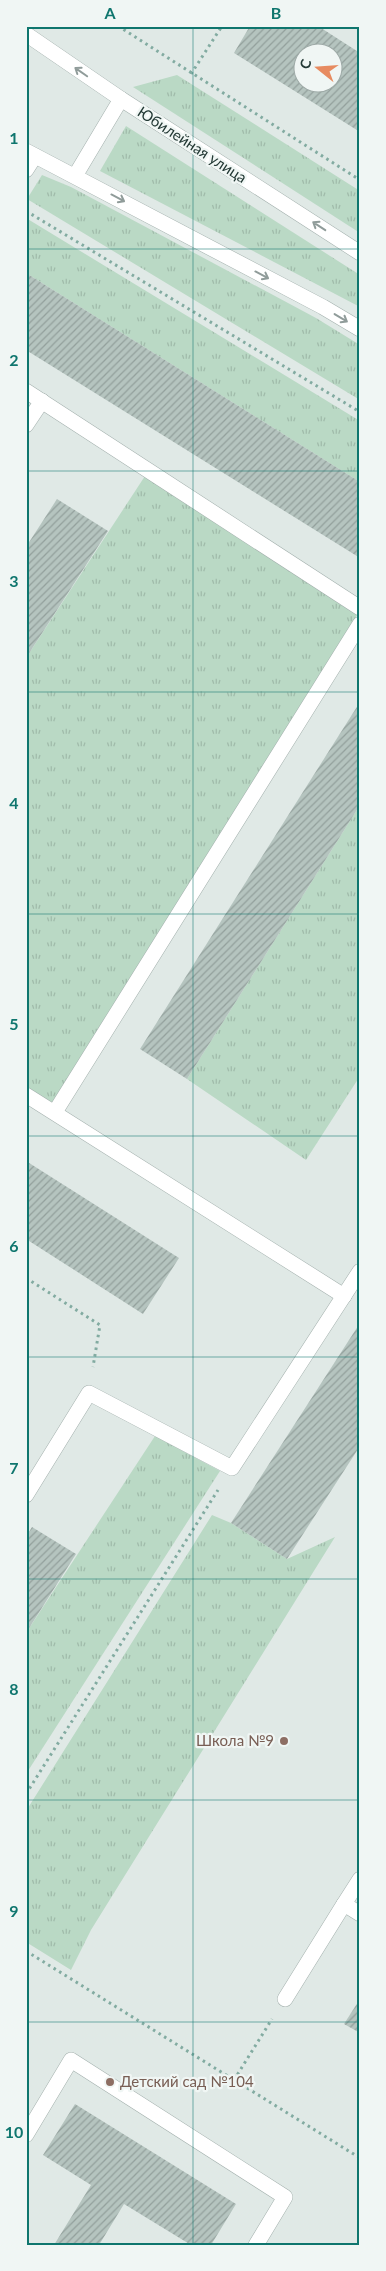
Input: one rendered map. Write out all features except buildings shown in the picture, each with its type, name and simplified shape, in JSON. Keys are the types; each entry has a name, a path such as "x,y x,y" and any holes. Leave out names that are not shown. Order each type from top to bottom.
{"street":[{"name":"Юбилейная улица","path":"26,34 121,99 360,253"},
{"path":"75,176 121,99"},
{"path":"26,170 31,154 314,302 360,329"},
{"path":"26,391 360,608"},
{"path":"26,425 42,401"},
{"path":"55,1112 360,624"},
{"path":"26,1095 344,1296"},
{"path":"26,1495 89,1393 232,1468 360,1271"},
{"path":"284,1999 360,1879"},
{"path":"344,1904 360,1914"},
{"path":"26,2135 71,2060 285,2197 256,2245"}],"path":[{"path":"118,26 360,180"},
{"path":"191,74 222,26"},
{"path":"26,211 360,412"},
{"path":"26,1278 100,1325 89,1393"},
{"path":"26,1794 232,1468"},
{"path":"26,1951 360,2158"},
{"path":"234,2080 284,1999"}],"green space":[{"path":"177,75 360,191 360,233 133,87"},
{"path":"126,126 360,275 360,307 100,171"},
{"path":"42,175 71,187 316,318 360,345 360,400 27,199"},
{"path":"26,218 360,421 360,482 26,273"},
{"path":"145,476 357,615 53,1103 26,1088 26,658"},
{"path":"360,805 360,1076 306,1160 187,1079"},
{"path":"155,1436 220,1471 26,1774 26,1633"},
{"path":"212,1515 231,1523 287,1559 335,1537 91,1930 71,1970 26,1942 26,1811"}],"place":[{"name":"Школа №9","path":"284,1741"},
{"name":"Детский сад №104","path":"110,2082"}]}
